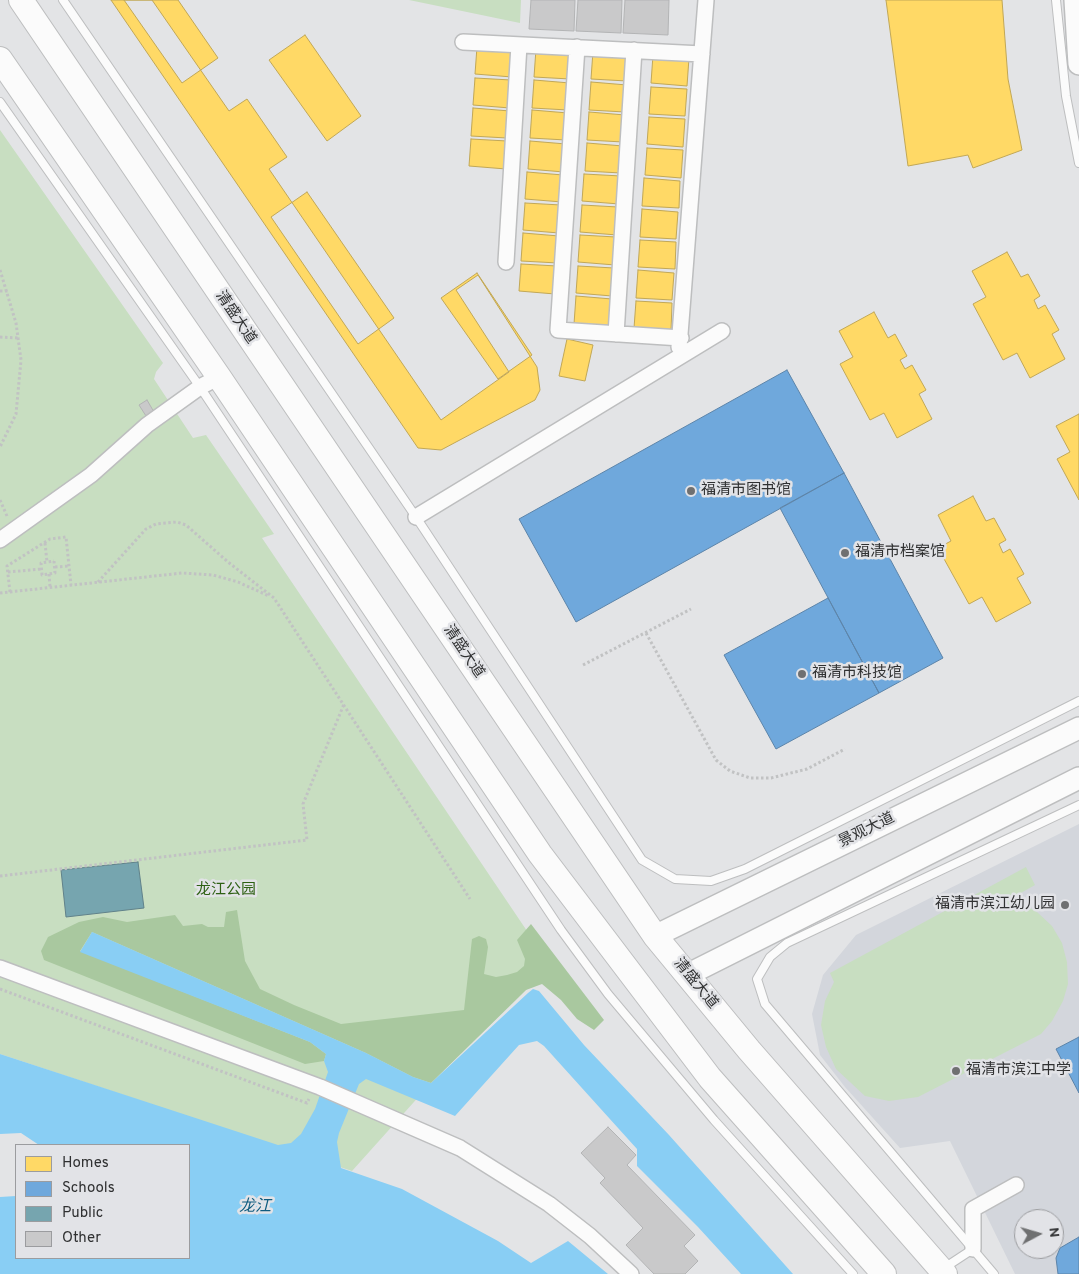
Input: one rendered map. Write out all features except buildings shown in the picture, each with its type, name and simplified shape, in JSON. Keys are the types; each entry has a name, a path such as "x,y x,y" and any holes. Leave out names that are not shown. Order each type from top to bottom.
{"main road":[{"name":"清盛大道","path":"21,0 655,936 749,1050 943,1272"},
{"path":"0,59 209,382 540,854 710,1078 884,1274"}],"street":[{"path":"677,357 681,338 706,0"},
{"path":"1075,0 1079,64"},
{"path":"463,42 702,54"},
{"path":"506,262 519,45"},
{"path":"577,47 558,330 681,338"},
{"path":"616,334 634,50"},
{"path":"416,517 722,331"},
{"path":"0,540 84,480 147,425 209,382"},
{"name":"景观大道","path":"655,936 1079,728"},
{"path":"687,975 1079,778"},
{"path":"0,968 356,1101 460,1148 492,1166 549,1204 590,1236 631,1274"},
{"path":"973,1249 973,1209 1016,1185"}],"lane":[{"path":"63,0 416,517 642,860 675,879 711,881 745,870 1079,701"},
{"path":"1056,0 1066,96 1079,163"},
{"path":"0,102 209,382 560,930 608,994 714,1120 853,1274"},
{"path":"994,1274 765,1004 757,979 770,956 787,943 1079,805"},
{"path":"943,1272 973,1249"}],"path":[{"path":"0,270 8,290 19,338 21,360 18,400 10,428 0,447"},
{"path":"0,291 8,290"},
{"path":"0,337 19,338"},
{"path":"98,582 146,529 156,524 177,522 186,525 228,562 274,598 470,899"},
{"path":"10,592 7,566 50,539 66,537 71,585"},
{"path":"45,542 48,562"},
{"path":"54,561 55,567 55,574 42,575 41,563 54,561"},
{"path":"55,567 69,566"},
{"path":"8,572 42,569"},
{"path":"0,593 182,573 213,575 238,582 274,598"},
{"path":"49,574 50,588"},
{"path":"583,665 691,609"},
{"path":"646,633 716,760 730,771 750,778 771,778 807,769 845,749"},
{"path":"0,876 307,840 303,804 344,704"},
{"path":"0,989 307,1103"}],"shaded area":[{"name":"福清市滨江中学","path":"1079,824 1079,1274 1015,1274 950,1141 900,1148 845,1087 820,1055 812,1014 823,975 856,935"}],"green space":[{"path":"409,0 521,0 520,23"},
{"name":"龙江公园","path":"0,130 163,363 156,372 154,379 193,438 206,435 274,534 262,538 552,968 526,990 431,1083 352,1171 0,1054"},
{"path":"1026,867 1035,885 1012,898 1037,912 1052,926 1062,943 1067,962 1068,984 1063,1001 1052,1021 1041,1034 918,1097 889,1101 865,1096 836,1069 826,1047 821,1025 825,1001 834,982 830,973"},
{"path":"237,910 245,961 260,989 341,1024 464,1010 472,939 479,936 486,939 488,947 484,974 496,977 507,975 517,972 524,966 525,959 517,940 531,924 604,1020 594,1030 577,1019 561,1000 542,984 526,990 431,1083 413,1077 366,1053 92,932 80,951 310,1042 326,1054 324,1061 305,1064 44,960 41,951 48,937 79,922 103,917 127,922 175,915 183,926 202,924 208,927 224,927 226,912"}],"water":[{"name":"龙江","path":"92,932 366,1053 413,1077 431,1083 528,993 533,989 539,991 584,1045 669,1135 793,1274 741,1274 698,1227 637,1166 637,1149 544,1046 537,1041 519,1045 455,1116 366,1079 359,1084 339,1133 337,1142 341,1168 402,1189 498,1241 531,1263 568,1241 608,1274 0,1274 0,1197 15,1196 15,1259 190,1259 190,1144 38,1144 21,1133 0,1134 0,1054 278,1145 291,1143 301,1134 315,1109 328,1072 324,1061 326,1054 310,1042 80,952"}],"place":[{"name":"福清市图书馆","path":"691,491"},
{"name":"福清市档案馆","path":"845,553"},
{"name":"福清市科技馆","path":"802,674"},
{"name":"福清市滨江幼儿园","path":"1065,905"},
{"name":"福清市滨江中学","path":"956,1071"}]}
